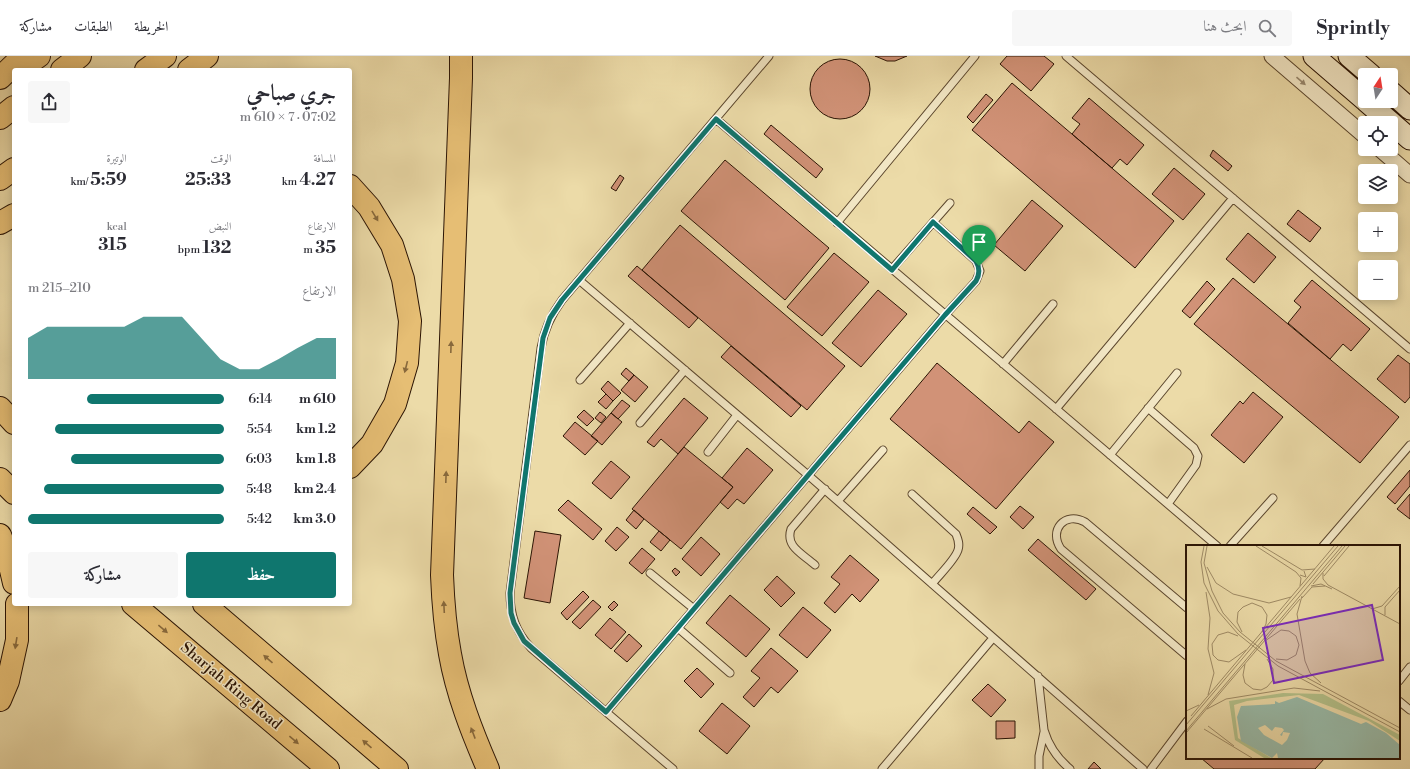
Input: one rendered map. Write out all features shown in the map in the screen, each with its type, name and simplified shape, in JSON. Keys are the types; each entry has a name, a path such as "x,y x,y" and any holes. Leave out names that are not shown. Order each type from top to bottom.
{"main road":[{"path":"0,78 23,56"},
{"path":"22,68 39,56"},
{"path":"65,68 80,56"},
{"path":"149,68 165,56"},
{"path":"192,68 207,56"},
{"path":"461,56 442,574 444,614 450,654 459,695 473,735 488,769"},
{"path":"461,78 464,56"},
{"path":"1314,56 1358,93"},
{"path":"1349,56 1363,68"},
{"path":"0,84 12,75"},
{"path":"1398,98 1410,109"},
{"path":"1375,108 1410,138"},
{"path":"0,118 12,109"},
{"path":"0,179 12,170"},
{"path":"352,188 369,207 392,245 403,279 410,321 407,363 395,404 372,444 352,465"},
{"path":"0,222 12,211"},
{"path":"0,222 12,216"},
{"path":"0,407 12,416"},
{"path":"0,407 12,421"},
{"path":"0,479 12,491"},
{"path":"0,535 7,553 12,574"},
{"path":"0,700 8,681 17,640 17,606"},
{"name":"Sharjah Ring Road","path":"135,606 328,769"},
{"path":"206,606 397,769"}],"street":[{"path":"1272,56 1358,130"},
{"path":"1388,156 1410,175"}],"lane":[{"path":"672,769 524,641 514,623 510,603 510,593 543,338 546,328 556,309 579,280 769,56"},
{"path":"837,223 975,56"},
{"path":"1066,56 1410,349"},
{"path":"716,119 1216,545"},
{"path":"1056,409 1233,198"},
{"path":"892,270 950,203"},
{"path":"606,712 945,315 976,281 980,271 976,261 933,222"},
{"path":"579,280 838,501 1143,769"},
{"path":"1003,364 1053,304"},
{"path":"580,380 630,323"},
{"path":"640,422 685,370"},
{"path":"1110,455 1177,373"},
{"path":"1148,408 1194,448 1198,456 1196,465 1168,504"},
{"path":"708,452 737,415"},
{"path":"1324,545 1410,445"},
{"path":"838,501 883,450"},
{"path":"815,565 791,544 789,535 791,529 824,489"},
{"path":"912,494 956,534 958,540 958,550 956,555 932,584"},
{"path":"1231,545 1273,498"},
{"path":"1186,607 1085,522 1072,518 1060,524 1056,537 1057,543 1061,549 1186,655"},
{"path":"650,573 694,609"},
{"path":"678,628 730,672"},
{"path":"882,769 994,638"},
{"path":"1400,680 1410,667"},
{"path":"1038,676 1044,730 1054,753 1059,760 1070,769"},
{"path":"1400,702 1410,710"},
{"path":"1151,769 1186,721"},
{"path":"1039,769 1039,756 1044,730"}],"building":[{"path":"875,56 907,56 895,61 887,61"},
{"path":"1007,56 1044,56 1054,64 1031,91 1000,64"},
{"path":"840,59 857,64 865,72 870,89 865,106 857,114 840,119 823,114 815,106 810,89 815,72 823,64"},
{"path":"1012,83 1174,221 1135,268 972,130"},
{"path":"986,94 993,100 973,123 967,117"},
{"path":"1089,98 1144,145 1127,165 1120,159 1112,168 1072,134 1080,124 1072,118"},
{"path":"771,125 823,169 816,178 764,134"},
{"path":"1213,150 1232,166 1228,171 1210,156"},
{"path":"725,160 829,248 785,300 681,211"},
{"path":"1174,168 1205,194 1183,220 1152,194"},
{"path":"620,175 624,178 616,191 611,188"},
{"path":"1032,200 1063,226 1025,271 994,245"},
{"path":"1298,210 1321,228 1310,242 1287,224"},
{"path":"680,225 845,366 807,410 642,270"},
{"path":"1248,233 1276,257 1254,283 1226,259"},
{"path":"834,253 869,282 822,336 787,307"},
{"path":"637,266 698,318 689,328 628,276"},
{"path":"1233,278 1399,417 1360,463 1194,324"},
{"path":"1312,280 1370,329 1351,351 1343,344 1330,359 1288,323 1301,307 1294,301"},
{"path":"1207,281 1215,289 1190,318 1182,311"},
{"path":"878,290 907,314 861,367 832,343"},
{"path":"731,346 801,406 791,417 721,357"},
{"path":"1398,355 1410,364 1410,397 1405,403 1377,379"},
{"path":"937,363 1019,433 1029,421 1054,442 996,509 890,419"},
{"path":"626,368 634,375 629,381 621,374"},
{"path":"634,375 648,387 635,402 621,390"},
{"path":"608,381 621,393 613,401 601,389"},
{"path":"1253,392 1283,417 1244,463 1211,435 1240,401 1243,404"},
{"path":"606,394 613,401 606,409 598,402"},
{"path":"684,398 708,418 678,454 661,439 654,447 647,442"},
{"path":"622,400 630,406 618,419 611,413"},
{"path":"584,410 594,419 587,426 577,417"},
{"path":"600,412 606,417 601,423 595,418"},
{"path":"611,413 622,422 602,445 591,436"},
{"path":"575,422 598,441 585,455 563,436"},
{"path":"684,447 733,487 681,549 632,509"},
{"path":"747,448 773,470 744,504 737,499 728,509 720,502 733,487 722,478"},
{"path":"611,461 630,477 611,499 592,483"},
{"path":"1410,470 1410,486 1395,504 1387,497"},
{"path":"1410,494 1410,519 1397,509"},
{"path":"568,500 602,529 593,540 558,510"},
{"path":"1020,506 1034,517 1023,529 1010,517"},
{"path":"973,507 997,527 990,534 967,514"},
{"path":"634,510 644,519 636,529 626,520"},
{"path":"617,527 629,537 616,551 605,541"},
{"path":"535,531 561,535 550,603 524,598"},
{"path":"659,531 670,540 661,551 650,542"},
{"path":"701,537 720,554 701,576 682,559"},
{"path":"1038,539 1096,589 1086,600 1028,550"},
{"path":"642,548 655,559 642,574 629,563"},
{"path":"850,555 879,580 860,602 852,594 835,613 824,603 840,584 831,577"},
{"path":"675,568 680,572 676,576 672,571"},
{"path":"777,576 795,593 781,607 764,590"},
{"path":"583,591 589,597 567,620 561,613"},
{"path":"730,595 770,629 746,657 706,623"},
{"path":"593,600 601,607 580,629 572,622"},
{"path":"614,601 618,605 612,611 608,607"},
{"path":"803,607 831,630 807,658 779,635"},
{"path":"610,618 626,632 611,649 595,635"},
{"path":"629,634 642,646 627,662 614,651"},
{"path":"771,648 798,671 778,693 771,687 754,707 743,697 760,678 751,671"},
{"path":"697,668 714,684 701,698 684,681"},
{"path":"988,684 1006,700 991,717 972,700"},
{"path":"722,703 750,726 727,754 699,731"},
{"path":"996,721 1015,721 1015,738 996,739"},
{"path":"1202,759 1324,759 1315,769 1214,769"},
{"path":"1094,762 1101,769 1088,769"}],"route":[{"path":"716,119 892,270 933,222 976,261 979,266 980,271 976,281 945,315 606,712 524,641 518,632 511,613 510,593 541,348 546,328 550,318 562,300 716,119"}]}
